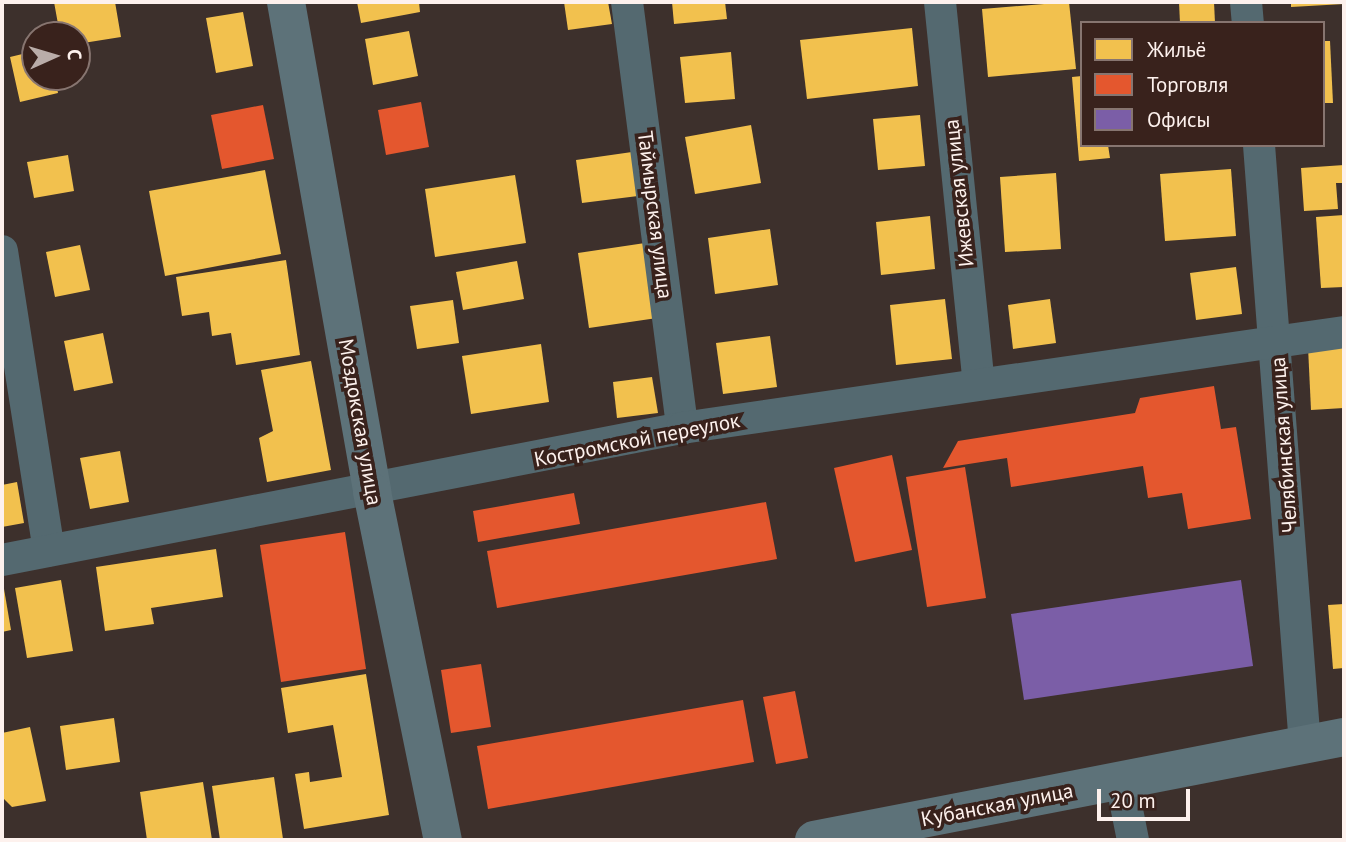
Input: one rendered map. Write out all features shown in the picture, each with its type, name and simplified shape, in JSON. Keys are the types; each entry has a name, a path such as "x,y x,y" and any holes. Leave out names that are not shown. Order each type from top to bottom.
{"main road":[{"name":"Моздокская улица","path":"286,2 372,492 443,840"},
{"name":"Кубанская улица","path":"814,840 1344,737"}],"street":[{"name":"Таймырская улица","path":"628,2 682,428"},
{"name":"Ижевская улица","path":"940,2 979,384"},
{"path":"1246,2 1248,21"},
{"name":"Челябинская улица","path":"1259,147 1276,338 1305,744"},
{"path":"2,251 49,550"},
{"name":"Костромской переулок","path":"2,560 372,492 682,428 1276,338 1344,332"},
{"path":"1121,780 1133,840"}],"building: Жильё":[{"path":"54,2 115,2 121,37 91,42 91,21 57,21"},
{"path":"357,2 419,2 420,12 361,23"},
{"path":"564,2 608,2 612,24 568,30"},
{"path":"672,2 725,2 727,19 674,24"},
{"path":"1069,2 1076,69 988,77 982,9"},
{"path":"1179,2 1214,2 1215,21 1180,21"},
{"path":"1291,2 1344,2 1344,4 1291,7"},
{"path":"243,12 253,66 216,73 206,18"},
{"path":"912,28 918,86 807,99 800,40"},
{"path":"409,31 418,76 373,85 365,39"},
{"path":"1325,41 1330,41 1333,103 1325,103"},
{"path":"731,52 735,99 685,103 680,57"},
{"path":"21,54 21,91 58,93 20,102 10,57"},
{"path":"1080,76 1080,147 1108,147 1110,158 1079,161 1072,77"},
{"path":"920,115 925,166 878,170 873,119"},
{"path":"751,125 761,183 695,194 685,137"},
{"path":"632,152 638,196 582,203 576,160"},
{"path":"68,155 74,191 34,198 27,162"},
{"path":"1344,165 1344,183 1336,183 1338,209 1304,211 1301,168"},
{"path":"1231,169 1236,236 1165,241 1160,174"},
{"path":"265,170 281,254 165,276 149,191"},
{"path":"1056,173 1061,249 1005,252 1000,177"},
{"path":"515,175 526,243 435,257 425,189"},
{"path":"1344,215 1344,287 1321,288 1316,217"},
{"path":"930,216 935,269 881,275 876,222"},
{"path":"770,229 778,285 715,294 708,238"},
{"path":"645,243 657,318 589,328 578,253"},
{"path":"80,245 90,290 55,297 46,252"},
{"path":"286,260 300,355 236,365 231,333 212,336 209,312 182,316 176,277"},
{"path":"517,261 524,299 463,310 456,272"},
{"path":"1236,267 1242,314 1196,320 1190,273"},
{"path":"945,299 952,359 896,365 890,305"},
{"path":"1050,299 1056,343 1013,349 1008,305"},
{"path":"453,300 459,343 417,349 410,306"},
{"path":"103,333 113,383 74,391 64,341"},
{"path":"770,336 777,387 723,394 716,343"},
{"path":"541,344 549,402 471,414 462,356"},
{"path":"1344,344 1344,408 1311,410 1308,347"},
{"path":"311,361 331,470 267,482 259,438 273,431 261,370"},
{"path":"652,377 658,413 617,418 613,382"},
{"path":"120,451 129,502 90,509 80,458"},
{"path":"17,482 24,523 2,527 2,485"},
{"path":"216,549 223,597 151,608 154,624 105,631 96,567"},
{"path":"61,580 73,651 27,658 15,588"},
{"path":"4,589 11,630 2,632 2,590"},
{"path":"1344,604 1344,668 1333,669 1328,605"},
{"path":"366,674 389,815 304,829 295,774 309,772 310,782 342,777 333,725 288,733 281,688"},
{"path":"114,718 120,762 66,770 60,726"},
{"path":"30,727 46,801 12,807 2,797 2,733"},
{"path":"274,777 283,839 220,840 212,786"},
{"path":"203,782 212,840 147,840 140,792"}],"building: Торговля":[{"path":"421,102 429,147 386,155 378,110"},
{"path":"263,105 274,159 222,169 211,115"},
{"path":"1214,386 1221,429 1236,427 1251,519 1188,529 1182,493 1148,498 1143,466 1011,487 1007,458 943,468 958,441 1135,413 1140,398"},
{"path":"892,455 912,550 855,562 834,468"},
{"path":"965,467 986,598 927,607 906,477"},
{"path":"574,493 580,524 478,542 473,511"},
{"path":"766,502 777,559 497,608 487,551"},
{"path":"345,532 366,669 281,682 260,545"},
{"path":"481,664 491,727 451,733 441,670"},
{"path":"795,691 808,758 776,764 763,697"},
{"path":"743,700 754,762 488,809 477,746"}],"building: Офисы":[{"path":"1241,580 1253,666 1024,700 1011,614"}]}
